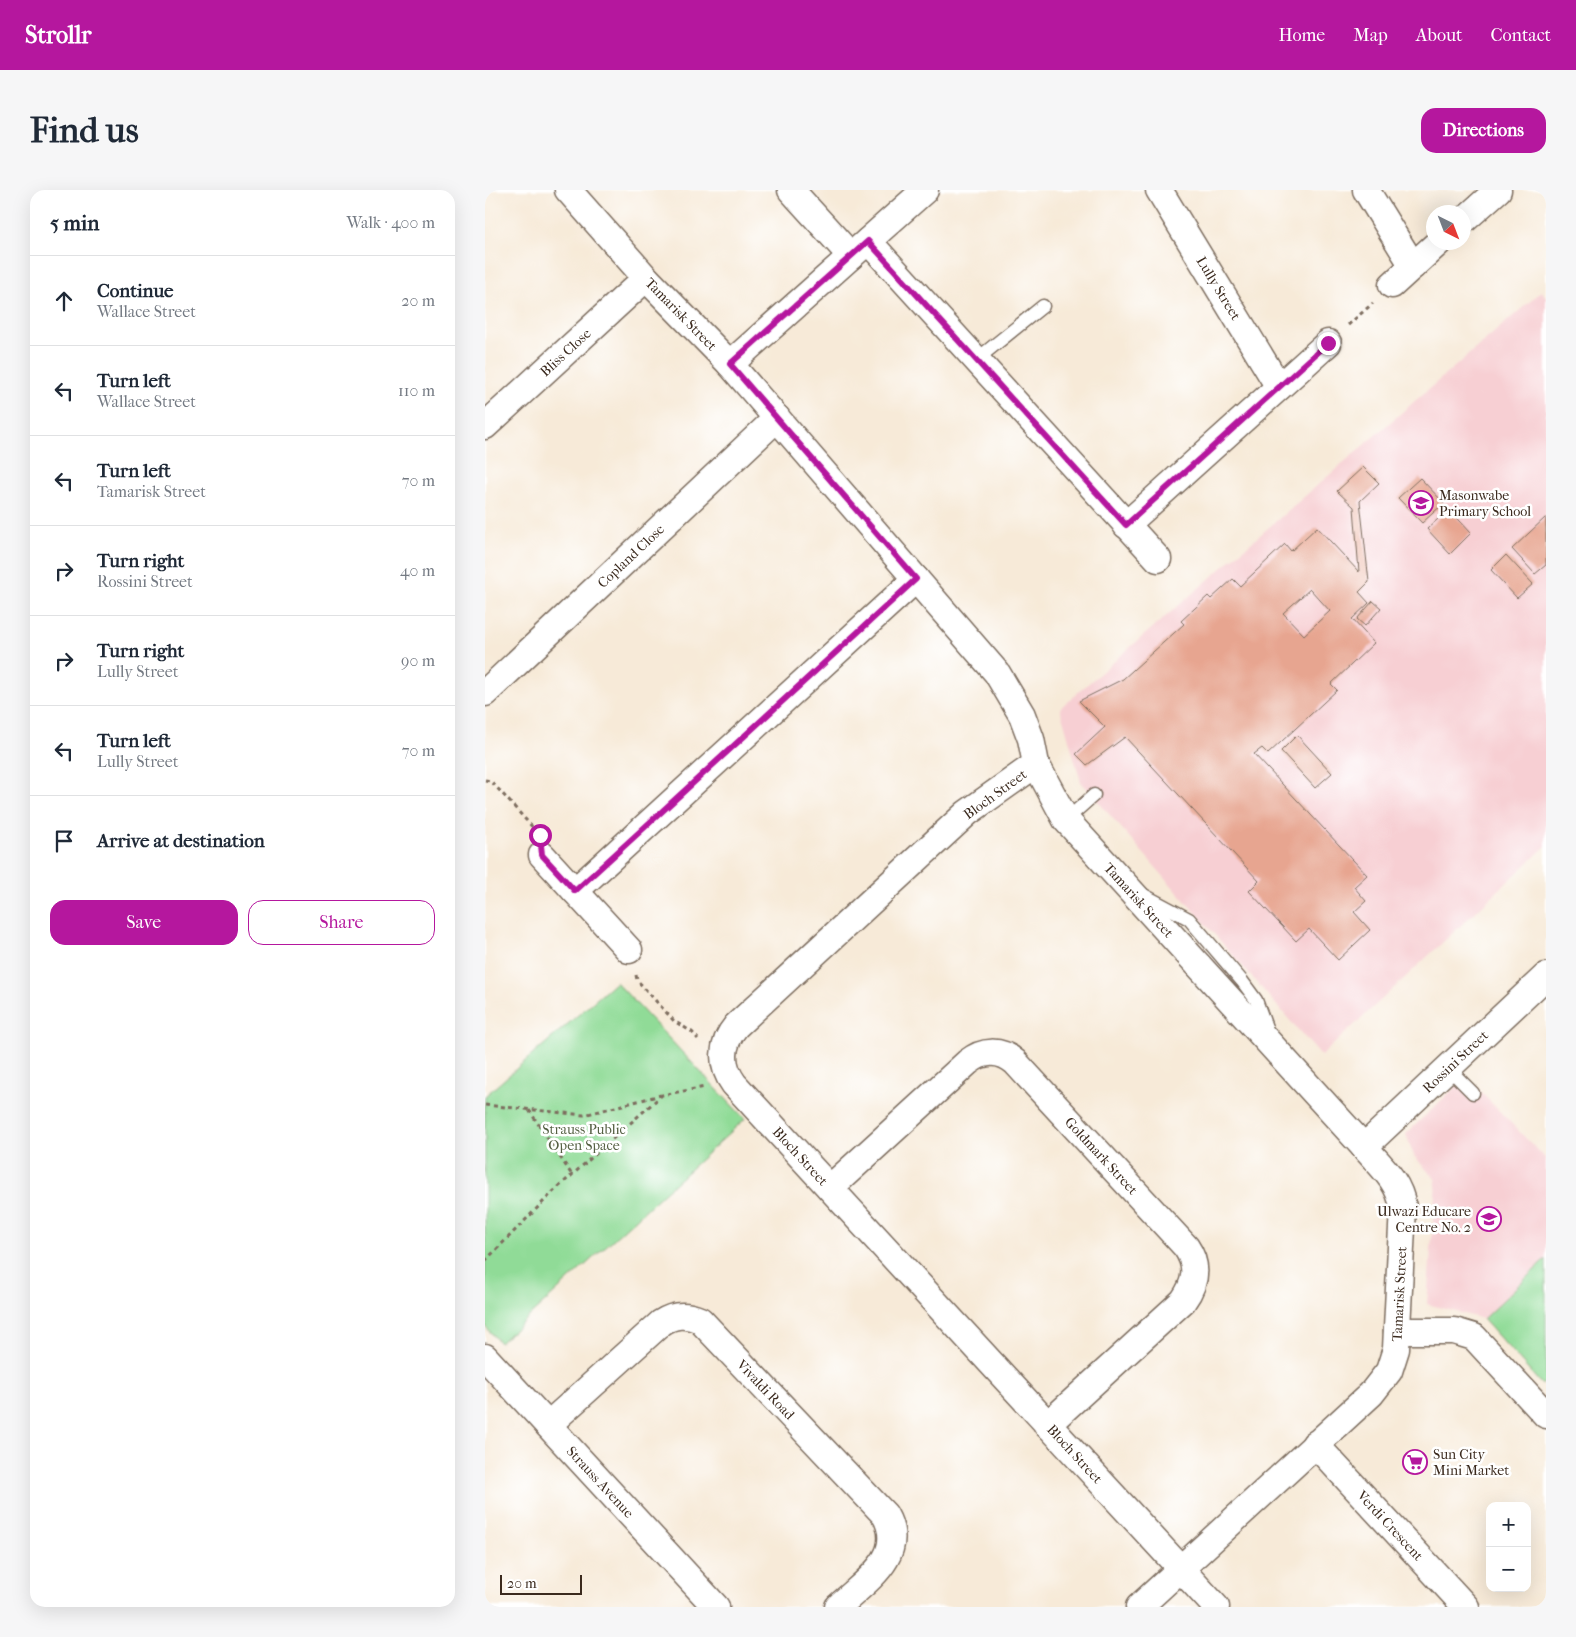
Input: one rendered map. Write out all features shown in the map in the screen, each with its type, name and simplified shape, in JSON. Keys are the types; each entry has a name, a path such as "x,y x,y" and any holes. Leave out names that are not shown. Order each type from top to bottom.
{"street":[{"name":"Tamarisk Street","path":"568,190 646,278 730,364 997,673 1011,693 1031,739 1036,764 1067,820 1365,1147 1394,1181 1401,1198 1397,1331 1393,1360 1381,1383 1139,1607"},
{"path":"791,190 859,248 976,360 1158,559"},
{"path":"730,364 925,190"},
{"name":"Lully Street","path":"1159,190 1279,387"},
{"path":"1366,190 1413,266"},
{"path":"1471,214 1498,190"},
{"path":"1392,285 1430,250"},
{"name":"Bliss Close","path":"485,426 646,278"},
{"path":"1126,525 1328,343"},
{"name":"Copland Close","path":"485,693 777,418"},
{"path":"575,891 916,579"},
{"name":"Bloch Street","path":"1036,764 967,813 736,1026 730,1033 726,1063 830,1188 1180,1569"},
{"path":"542,855 629,950"},
{"name":"Rossini Street","path":"1365,1147 1546,976"},
{"name":"Goldmark Street","path":"830,1188 975,1056 994,1052 1009,1056 1015,1062 1186,1247 1192,1255 1195,1274 1193,1284 1186,1297 1047,1425"},
{"name":"Vivaldi Road","path":"549,1425 661,1322 676,1316 693,1317 700,1320 885,1515 889,1523 893,1541 887,1558 838,1607"},
{"path":"1397,1331 1454,1331 1474,1337 1546,1415"},
{"name":"Strauss Avenue","path":"485,1357 716,1607"},
{"name":"Verdi Crescent","path":"1315,1444 1466,1607"},
{"path":"1180,1569 1216,1607"}],"lane":[{"path":"976,360 1043,306"},
{"path":"1067,820 1094,796"},
{"path":"1448,1068 1473,1093"}],"path":[{"path":"1328,343 1392,285"},
{"path":"485,780 491,781 540,835 542,855"},
{"path":"485,1105 584,1115 662,1094 713,1085 726,1063 706,1048 692,1032 674,1021 637,980 629,950"},
{"path":"485,1260 572,1175 662,1094"},
{"path":"529,1110 572,1175"}],"shaded area":[{"name":"Masonwabe Primary School","path":"1542,291 1546,298 1546,846 1321,1056 1081,782 1060,708"},
{"name":"Ulwazi Educare Centre No. 2","path":"1466,1077 1546,1159 1546,1259 1483,1319 1427,1304 1436,1180 1414,1156 1406,1134"}],"green space":[{"name":"Strauss Public Open Space","path":"616,982 745,1119 500,1343 485,1326 485,1096"},
{"path":"1546,1259 1546,1381 1542,1385 1483,1319"}],"building":[{"path":"1363,467 1379,483 1360,501 1369,582 1359,592 1369,603 1352,619 1374,643 1331,684 1337,690 1268,754 1262,748 1254,754 1367,875 1354,887 1366,901 1354,912 1370,930 1338,960 1309,929 1296,941 1249,891 1259,881 1125,737 1087,765 1076,754 1105,727 1079,701 1123,679 1184,624 1181,621 1208,596 1211,599 1233,579 1240,586 1285,544 1291,551 1317,527 1359,572 1354,507 1337,491","holes":["1310,589 1330,611 1304,635 1283,613"]},
{"path":"1420,478 1444,503 1422,523 1398,498"},
{"path":"1449,509 1471,533 1450,554 1427,529"},
{"path":"1546,517 1546,565 1535,574 1512,549"},
{"path":"1506,555 1533,584 1517,598 1491,570"},
{"path":"1373,601 1381,608 1365,626 1357,619"},
{"path":"1297,735 1332,773 1315,788 1281,751"}],"place":[{"name":"Masonwabe Primary School","path":"1421,503"},
{"name":"Ulwazi Educare Centre No. 2","path":"1489,1219"},
{"name":"Sun City Mini Market","path":"1415,1462"}],"route":[{"path":"540,835 542,855 575,891 916,579 730,364 868,241 1126,525 1328,343"}]}
